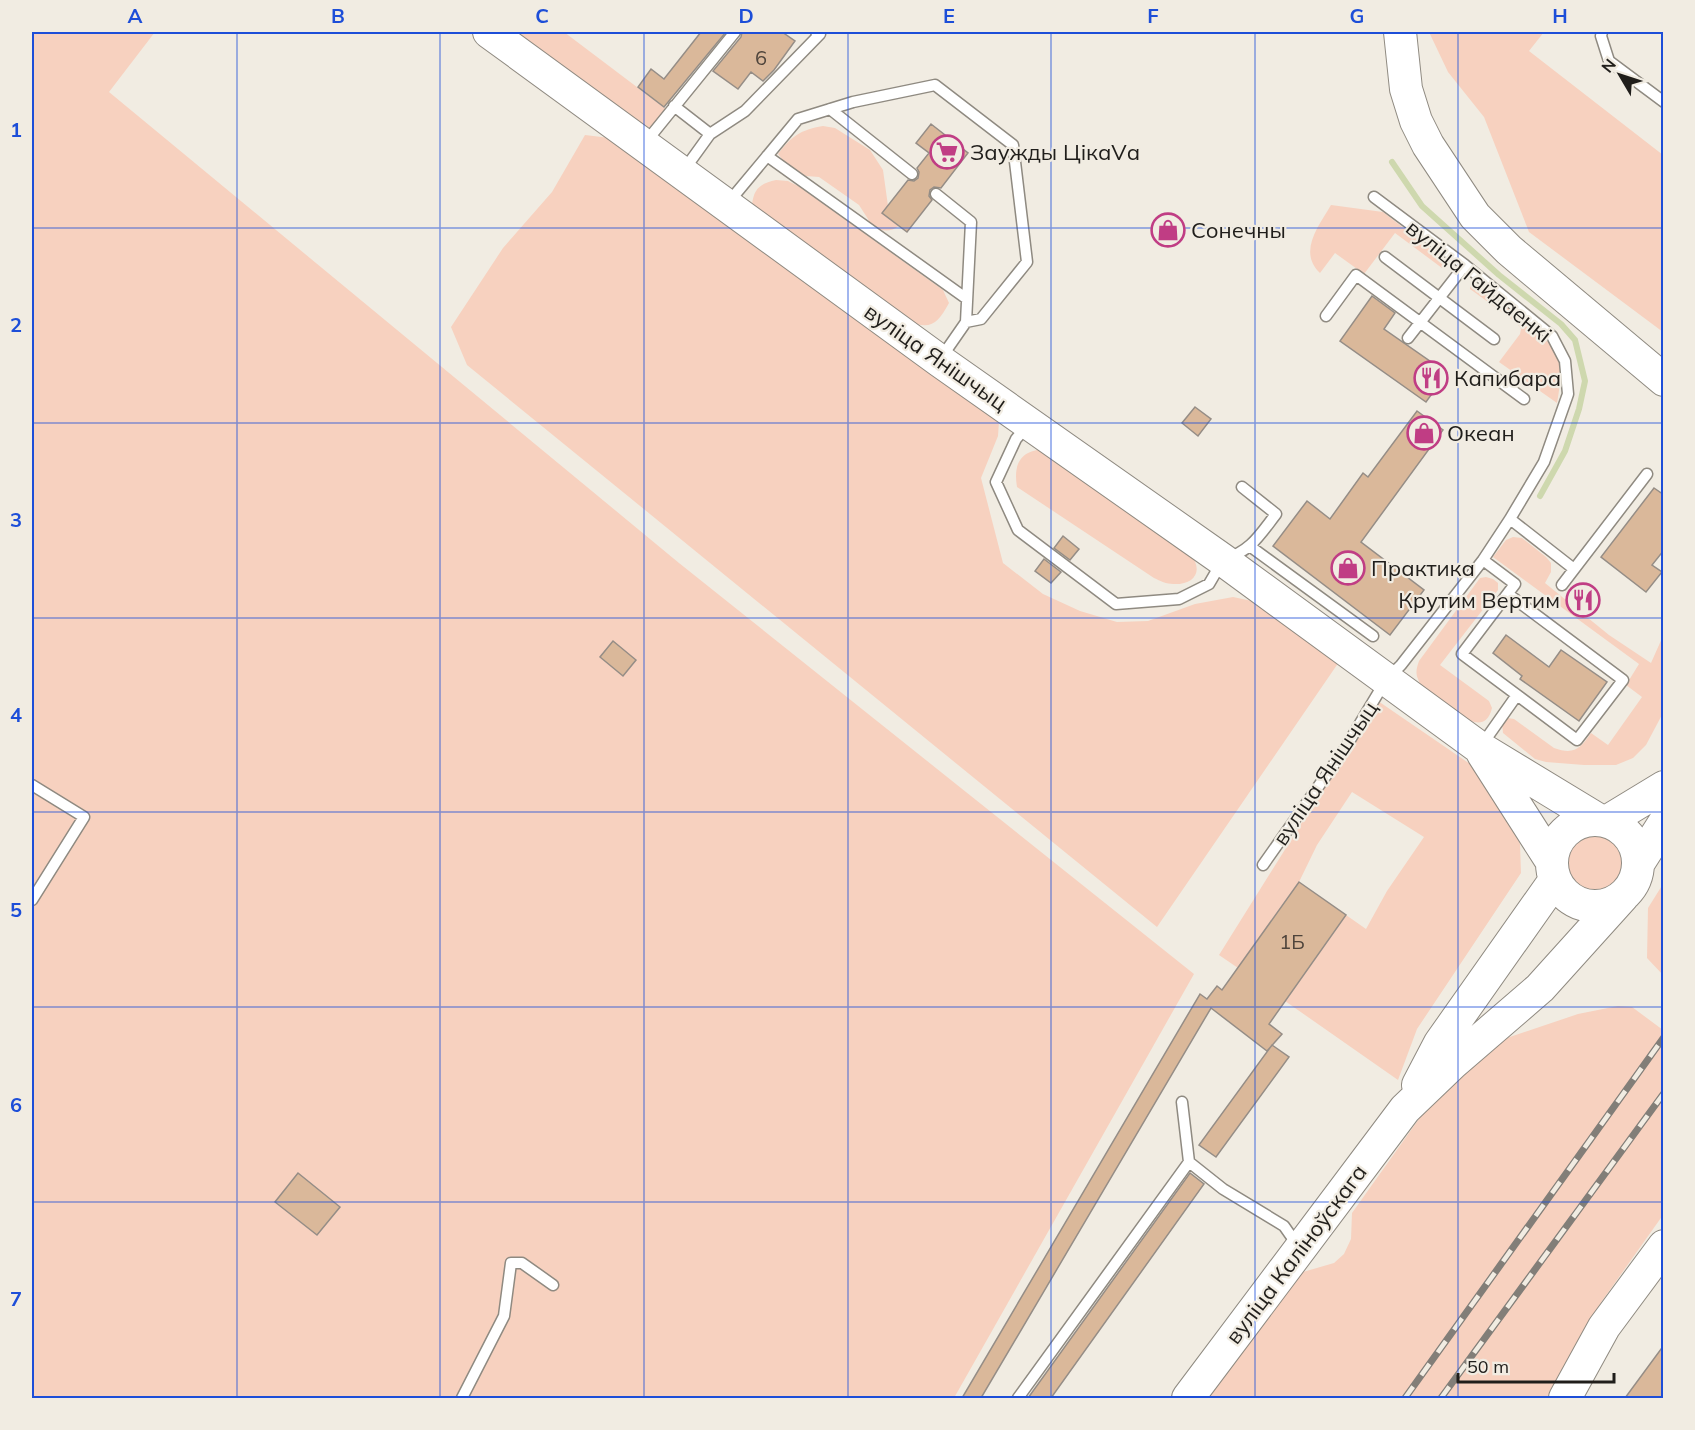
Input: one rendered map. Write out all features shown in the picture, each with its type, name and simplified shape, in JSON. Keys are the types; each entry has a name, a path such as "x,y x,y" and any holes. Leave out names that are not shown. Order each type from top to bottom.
{"street":[{"name":"вуліца Янішчыц","path":"489,32 939,360 1223,560 1480,748 1603,820"},
{"name":"вуліца Гайдаенкі","path":"1400,32 1406,89 1416,121 1428,145 1475,216 1509,250 1664,380"},
{"path":"1480,748 1553,871 1561,890 1569,898 1590,906 1602,906 1623,896"},
{"path":"1603,820 1664,787"},
{"name":"вуліца Каліноўскага","path":"1405,1109 1440,1043 1553,871 1554,847 1567,829 1586,820 1603,820"},
{"path":"1603,820 1626,833 1633,841 1638,864"},
{"path":"1638,864 1664,823"},
{"name":"вуліца Каліноўскага","path":"1188,1398 1405,1109 1452,1064 1540,988 1631,887 1638,864"},
{"path":"1565,1398 1604,1327 1664,1246"}],"lane":[{"path":"644,144 735,32"},
{"path":"682,172 710,134 745,111 820,34 816,32"},
{"path":"1602,32 1609,61 1664,102"},
{"path":"726,206 798,119 853,102 935,86 1013,145 1027,261 981,319 966,322"},
{"path":"674,106 710,134"},
{"path":"830,109 912,174"},
{"path":"767,156 968,299"},
{"path":"936,194 971,222 966,322 939,360"},
{"name":"вуліца Гайдаенкі","path":"1374,197 1552,336 1565,361 1568,394 1544,462 1510,519 1483,560 1401,665 1386,680"},
{"path":"1385,257 1494,339"},
{"path":"1408,338 1464,265"},
{"path":"1326,316 1356,274 1524,399"},
{"path":"1030,423 1016,440 996,482 1018,530 1116,604 1179,599 1209,584 1223,560 1251,547 1276,514 1242,487"},
{"path":"1562,585 1647,474"},
{"path":"1510,519 1574,569"},
{"path":"1251,547 1373,636"},
{"path":"1483,560 1515,584 1462,654 1577,740 1623,681 1508,594"},
{"name":"вуліца Янішчыц","path":"1263,866 1344,750 1386,680"},
{"path":"1480,748 1517,695"},
{"path":"32,785 84,817 32,900"},
{"path":"1018,1398 1189,1162 1182,1101"},
{"path":"1189,1162 1223,1190 1284,1226 1299,1248"},
{"path":"462,1398 504,1316 511,1263 522,1263 553,1285"}],"shaded area":[{"path":"32,32 155,32 109,92 679,563 1194,974 954,1398 32,1398"},
{"path":"500,32 564,32 666,109 653,126 644,128"},
{"path":"1429,32 1544,32 1529,51 1663,155 1663,332 1529,232 1484,117 1448,72"},
{"path":"823,126 835,128 870,150 883,170 888,206 899,226 892,230 885,230 871,226 859,205 819,177 806,176 785,163 778,154 797,135"},
{"path":"585,135 618,139 999,421 998,436 981,478 1003,563 1043,594 1080,611 1117,622 1148,621 1195,604 1233,597 1252,601 1341,659 1157,927 467,365 451,327 503,248 552,192"},
{"path":"776,180 788,181 800,187 943,290 949,303 941,316 928,325 908,321 752,205 756,191 766,183"},
{"path":"1331,205 1383,212 1445,260 1445,265 1442,268 1395,233 1364,274 1335,253 1320,273 1314,265 1310,248 1312,239"},
{"path":"1471,282 1529,325 1555,351 1560,370 1557,403 1499,362 1520,334 1521,329 1517,323 1470,289"},
{"path":"1037,450 1044,452 1190,554 1197,571 1192,579 1181,584 1173,584 1154,578 1017,487 1018,463 1025,455"},
{"path":"1513,537 1522,538 1551,563 1551,572 1545,583 1609,635 1651,663 1663,636 1663,713 1646,745 1633,758 1616,765 1546,762 1535,759 1503,733 1502,723 1508,718 1514,719 1554,748 1561,750 1572,751 1580,747 1591,733 1608,745 1642,697 1626,685 1639,664 1493,557 1506,540"},
{"path":"1486,577 1498,583 1498,590 1440,665 1489,701 1492,708 1489,717 1478,722 1464,718 1429,693 1422,687 1416,672 1419,661 1480,578"},
{"path":"1378,701 1473,766 1505,807 1520,844 1521,873 1417,1029 1398,1080 1285,1001 1346,915 1366,929 1387,891 1424,837 1352,792 1317,845 1299,882 1238,968 1219,955"},
{"path":"1584,826 1609,830 1621,836 1625,841 1630,861 1629,874 1624,883 1606,895 1593,900 1576,896 1564,886 1560,858 1562,843 1574,831"},
{"path":"1663,884 1663,975 1647,958 1648,908"},
{"path":"1618,1006 1632,1007 1663,1030 1663,1215 1602,1301 1547,1398 1205,1398 1303,1272 1334,1263 1344,1254 1351,1239 1352,1213 1436,1095 1501,1040 1578,1014"}],"building":[{"path":"701,32 726,32 664,107 638,87 651,69 664,79"},
{"path":"742,32 782,32 795,41 763,81 751,72 738,89 713,71 741,37"},
{"path":"931,124 968,153 941,188 934,187 930,190 929,196 932,200 907,232 882,213 908,180 914,181 918,178 917,168 929,153 916,143"},
{"path":"1372,296 1395,313 1384,329 1447,373 1426,402 1340,341"},
{"path":"1195,407 1211,419 1198,436 1182,423"},
{"name":"Практика","path":"1417,411 1443,430 1361,542 1424,590 1390,635 1273,546 1307,501 1330,519 1363,473 1368,477"},
{"path":"1654,488 1664,495 1664,550 1652,565 1662,572 1646,592 1601,557"},
{"path":"1063,536 1079,549 1070,560 1054,548"},
{"path":"1044,559 1061,572 1051,583 1035,571"},
{"path":"1506,635 1549,667 1561,650 1607,682 1579,721 1520,679 1522,676 1493,653"},
{"path":"613,641 636,660 623,676 600,657"},
{"path":"1299,882 1346,915 1269,1024 1282,1034 1267,1051 1211,1008 981,1398 962,1398 1200,994 1207,999 1217,986 1222,990"},
{"path":"1272,1045 1289,1057 1216,1157 1199,1145"},
{"path":"298,1173 340,1207 317,1235 275,1202"},
{"path":"1190,1173 1204,1184 1051,1398 1028,1398"},
{"path":"1664,1345 1664,1398 1625,1398"}],"waterway":[{"path":"1392,162 1422,206 1499,275 1561,324 1575,340 1585,381 1579,409 1565,451 1540,496"}],"railway":[{"path":"1405,1398 1664,1037"},
{"path":"1441,1398 1664,1093"}],"place":[{"name":"Заужды ЦікаVа","path":"947,152"},
{"name":"Сонечны","path":"1168,230"},
{"name":"Капибара","path":"1431,378"},
{"name":"Океан","path":"1424,433"},
{"name":"Практика","path":"1348,568"},
{"name":"Крутим Вертим","path":"1583,600"}]}
